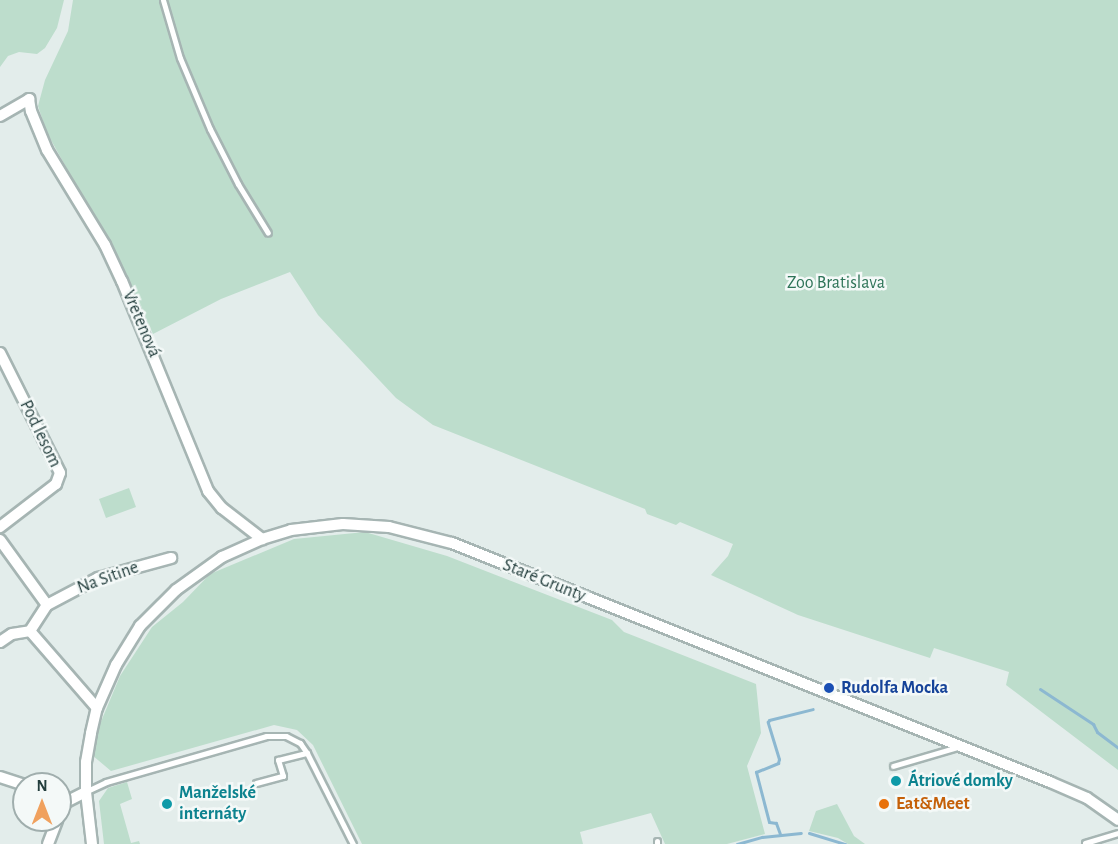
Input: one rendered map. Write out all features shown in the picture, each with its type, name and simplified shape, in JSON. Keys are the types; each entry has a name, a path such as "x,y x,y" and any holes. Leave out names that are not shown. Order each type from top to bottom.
{"street":[{"name":"Vretenová","path":"0,116 29,99 34,119 47,150 105,245 122,281 208,491 222,508 262,539"},
{"name":"Pod lesom","path":"0,353 60,473 56,484 0,527"},
{"name":"Staré Grunty","path":"92,844 86,792 86,762 97,708 127,645 153,611 206,567 262,539 291,530 343,524 389,526 430,535 1087,798 1118,820"},
{"path":"0,540 47,605"},
{"name":"Na Sitine","path":"30,631 47,605 98,578 171,558"},
{"path":"0,642 12,634 30,631 97,708"},
{"path":"72,799 86,792"}],"lane":[{"path":"163,0 180,58 210,129 237,184 268,232"},
{"path":"86,792 106,783 266,736 286,736 300,744 307,753 353,844"},
{"path":"893,766 961,746"},
{"path":"256,783 283,776 278,760 307,753"},
{"path":"1085,843 1118,833"}],"green space":[{"path":"0,0 64,0 57,28 45,48 37,54 19,52 8,56 0,67"},
{"name":"Zoo Bratislava","path":"73,0 1118,0 1118,770 1006,685 1009,672 934,648 930,658 798,615 711,575 728,556 733,544 680,522 676,525 647,514 645,509 433,425 396,398 318,315 290,272 221,299 153,334 123,269 47,133 38,106 45,80 68,31"},
{"path":"129,488 136,507 106,518 99,499"},
{"path":"365,532 447,556 612,620 624,632 756,684 761,733 747,766 765,834 727,844 665,844 651,813 580,832 583,844 362,844 313,745 297,730 274,725 111,771 92,755 95,736 120,676 152,627 183,602 210,574 294,539"},
{"path":"127,782 132,799 120,804 131,843 139,841 140,844 104,844 99,801 108,788"},
{"path":"837,804 854,836 865,844 848,844 838,838 809,831 816,811"}],"waterway":[{"path":"1040,689 1093,724 1097,732 1118,748"},
{"path":"780,834 776,823 769,822 756,772 778,763 779,759 768,722 813,709"},
{"path":"737,844 762,837 801,833"},
{"path":"809,833 845,844"}],"place":[{"name":"Rudolfa Mocka","path":"829,688"},
{"name":"Átriové domky","path":"896,781"},
{"name":"Manželské internáty","path":"167,804"},
{"name":"Eat&Meet","path":"884,804"}]}
